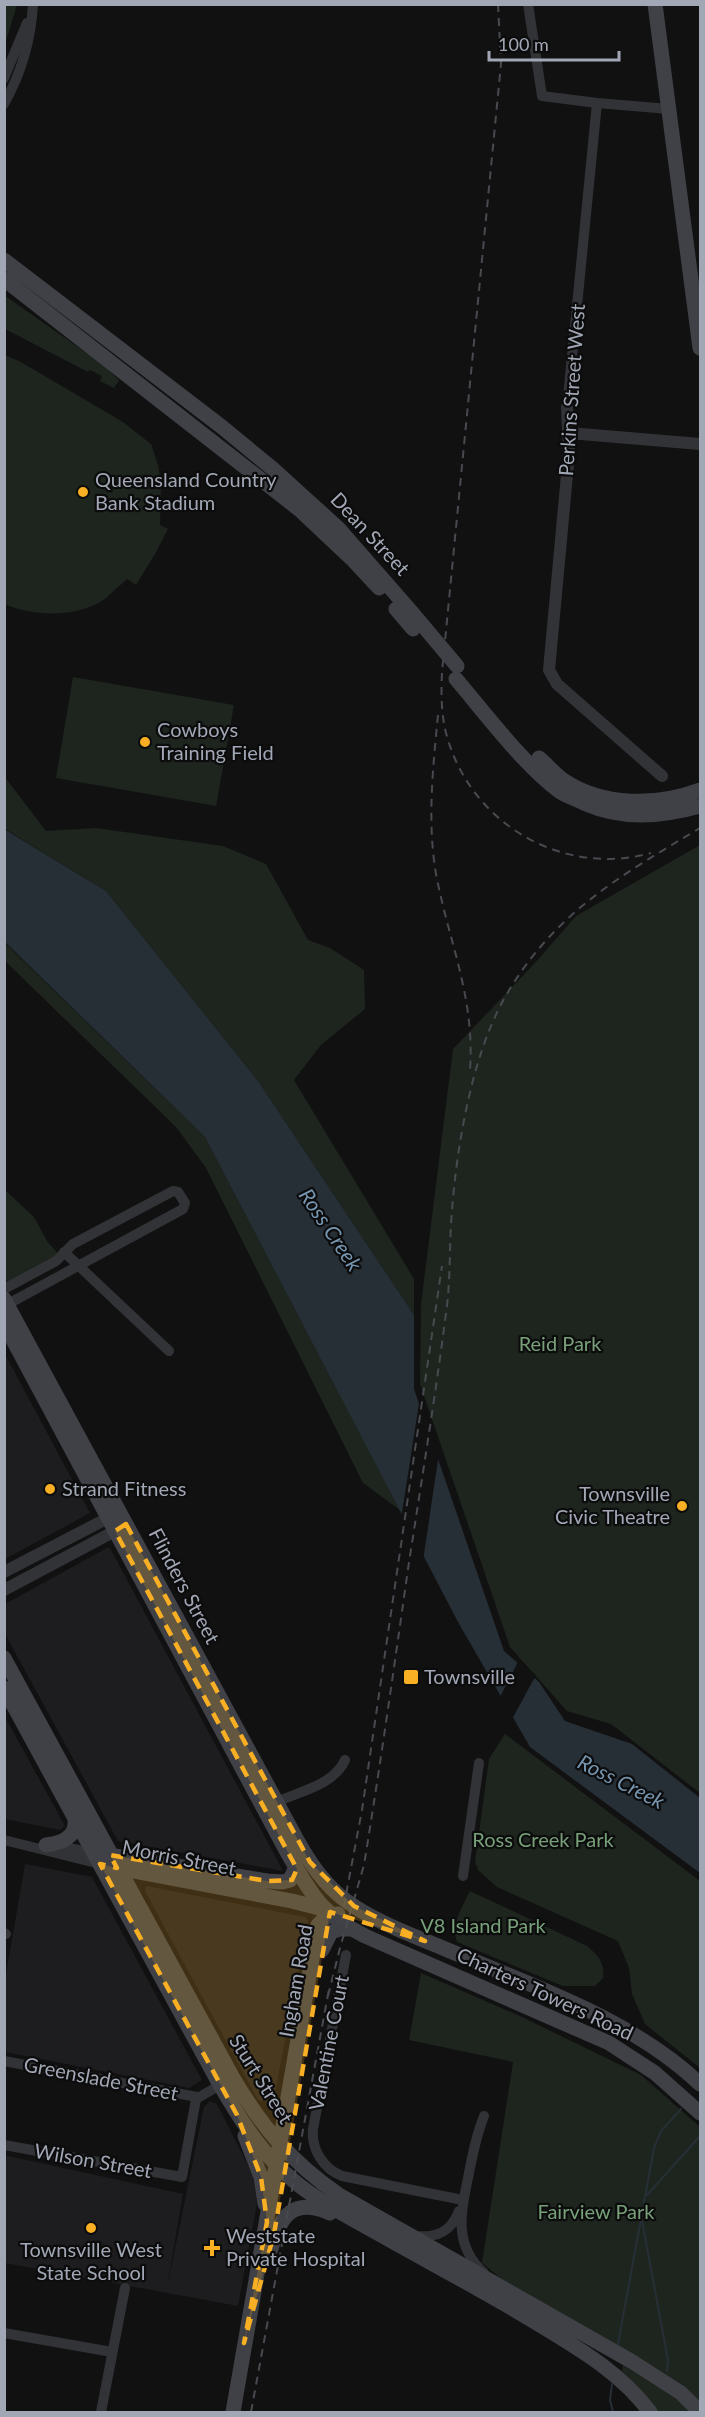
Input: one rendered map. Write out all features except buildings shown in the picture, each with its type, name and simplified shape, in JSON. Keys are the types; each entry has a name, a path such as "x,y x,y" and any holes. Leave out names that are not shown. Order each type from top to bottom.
{"main road":[{"path":"655,4 700,348"},
{"name":"Dean Street","path":"4,260 216,433 333,540 414,622"},
{"name":"Dean Street","path":"4,279 190,423 237,438 338,528 529,762 560,792 601,810 625,816 669,814 700,806"},
{"name":"Dean Street","path":"456,673 535,755 564,781 619,801 661,800 700,790"},
{"name":"Flinders Street","path":"5,1299 296,1868 324,1917"},
{"name":"Flinders Street","path":"4,1323 297,1840 318,1873 333,1889"},
{"name":"Sturt Street","path":"4,1658 105,1860 244,2111 249,2133 282,2159 328,2188 631,2361 681,2393 700,2412"},
{"name":"Sturt Street","path":"4,1688 75,1819 133,1897 226,2081"},
{"path":"46,1845 60,1842 71,1835 75,1829 75,1819"},
{"path":"297,1840 327,1899 324,1917 347,1915 425,1941"},
{"name":"Morris Street","path":"105,1860 282,1882 290,1880 296,1868"},
{"name":"Morris Street","path":"105,1860 155,1875 292,1901 324,1917"},
{"path":"133,1897 139,1880 155,1875"},
{"name":"Charters Towers Road","path":"333,1889 358,1909 425,1941 600,2016 647,2043 700,2084"},
{"name":"Charters Towers Road","path":"324,1917 609,2043 655,2073 700,2113"},
{"name":"Ingham Road","path":"233,2412 267,2222 282,2159 322,1950 324,1917"},
{"name":"Ingham Road","path":"244,2343 271,2249 287,2105 324,1917"},
{"path":"322,1950 331,1932 351,1929"},
{"path":"267,2222 261,2177 244,2111 270,2117 287,2105"},
{"name":"Sturt Street","path":"282,2159 316,2198 526,2317 602,2363 650,2412"},
{"path":"271,2249 282,2220 295,2209 304,2207 323,2210 379,2234"}],"street":[{"path":"4,78 33,4"},
{"path":"4,104 7,92 28,48 33,4"},
{"path":"528,4 542,96 669,109"},
{"name":"Perkins Street West","path":"597,103 567,407 568,432 549,670 557,684 662,776"},
{"path":"568,432 700,444"},
{"path":"173,1191 178,1192 185,1204 183,1209 78,1267 5,1299 56,1261 73,1244 173,1191"},
{"path":"64,1252 169,1351"},
{"path":"4,1572 117,1521"},
{"path":"4,1590 117,1521"},
{"path":"277,1802 331,1778 339,1771 345,1760"},
{"path":"463,1876 479,1763"},
{"name":"Morris Street","path":"4,1840 105,1860"},
{"name":"Morris Street","path":"28,1845 46,1845 105,1860"},
{"name":"Valentine Court","path":"346,1955 313,2129 313,2143 329,2168 342,2176 463,2200"},
{"name":"Greenslade Street","path":"4,2061 197,2097"},
{"path":"197,2097 226,2081"},
{"name":"Wilson Street","path":"4,2145 182,2177 197,2097"},
{"path":"484,2115 477,2135 463,2200 460,2227 466,2250 476,2265 502,2288"},
{"path":"401,2230 422,2236 435,2236 445,2232 455,2220 463,2200"},
{"path":"101,2412 125,2288"},
{"path":"4,2333 112,2352"}],"highlighted area":[{"path":"126,1524 310,1862 354,1906 425,1941 330,1912 274,2234 244,2343 267,2222 261,2177 237,2115 100,1864 117,1868 110,1855 267,1881 292,1880 297,1869 115,1531"}],"shaded area":[{"path":"5,1354 90,1513 4,1559"},
{"path":"110,1548 283,1871 118,1841 4,1632 5,1604"},
{"path":"4,1715 65,1826 60,1830 5,1819"},
{"path":"25,1864 92,1877 202,2080 189,2088 5,2052 5,1980"},
{"path":"146,1886 305,1917 308,1920 273,2103 258,2100 145,1891"},
{"path":"210,2101 217,2104 253,2175 257,2203 238,2306 5,2263 4,2155 183,2194 167,2288 204,2107"}],"green space":[{"path":"4,5 17,5 5,44"},
{"path":"4,295 102,364 119,380 114,388 100,381 102,376 90,370 88,372 5,329"},
{"name":"Queensland Country Bank Stadium","path":"5,355 123,422 151,444 158,465 161,483 160,525 168,529 155,554 136,585 127,579 106,598 83,609 42,613 5,604"},
{"name":"Cowboys Training Field","path":"73,677 234,705 216,806 56,778"},
{"path":"4,776 46,831 96,828 223,846 266,864 308,940 330,948 364,970 365,1009 321,1045 294,1080 414,1279 414,1315 258,1081 106,891 5,829"},
{"name":"Reid Park","path":"700,845 700,1793 611,1724 567,1711 510,1647 420,1384 421,1304 453,1049 576,916"},
{"path":"4,942 205,1137 400,1510 363,1483 206,1168 176,1127 5,961"},
{"path":"4,1189 34,1217 47,1241 58,1254 8,1282 4,1277"},
{"name":"Ross Creek Park","path":"505,1734 700,1881 700,2068 645,2024 632,1994 629,1968 618,1941 497,1887 478,1870 475,1862 489,1759"},
{"name":"V8 Island Park","path":"470,1891 587,1946 600,1960 603,1978 595,1986 563,1986 457,1942 456,1922"},
{"name":"Fairview Park","path":"421,1973 520,2016 641,2075 700,2127 700,2402 674,2380 503,2280 482,2263 513,2062 409,2040"},
{"path":"623,2365 682,2402 692,2412 657,2412 622,2371"}],"water":[{"name":"Ross Creek","path":"4,829 106,891 258,1081 414,1315 414,1389 504,1651 539,1682 565,1721 632,1744 700,1798 700,1873 530,1747 458,1622 205,1137 5,942"}],"pier":[{"path":"420,1397 439,1453 423,1561 401,1519"},
{"path":"519,1660 536,1675 511,1721 499,1699"}],"waterway":[{"path":"618,2344 654,2148 661,2131 681,2109"},
{"path":"647,2195 700,2136"},
{"path":"642,2221 668,2360 667,2371"},
{"path":"612,2384 610,2400 613,2412"}],"railway":[{"path":"498,4 501,64 442,672 444,723 448,740 461,771 479,797 501,820 527,838 556,850 587,858 619,859 651,853"},
{"path":"438,715 432,794 433,854 441,899 465,994 471,1043 470,1070"},
{"path":"328,1996 364,1865 442,1345 448,1300 454,1185 462,1130 483,1047 504,999 523,969 566,920 615,881 700,828"},
{"path":"341,1921 362,1810 442,1266"},
{"path":"251,2412 329,1989"}],"place":[{"name":"Queensland Country Bank Stadium","path":"83,492"},
{"name":"Cowboys Training Field","path":"145,742"},
{"name":"Strand Fitness","path":"50,1489"},
{"name":"Townsville Civic Theatre","path":"682,1506"},
{"name":"Townsville","path":"411,1677"},
{"name":"Townsville West State School","path":"91,2228"},
{"name":"Weststate Private Hospital","path":"212,2248"}]}
